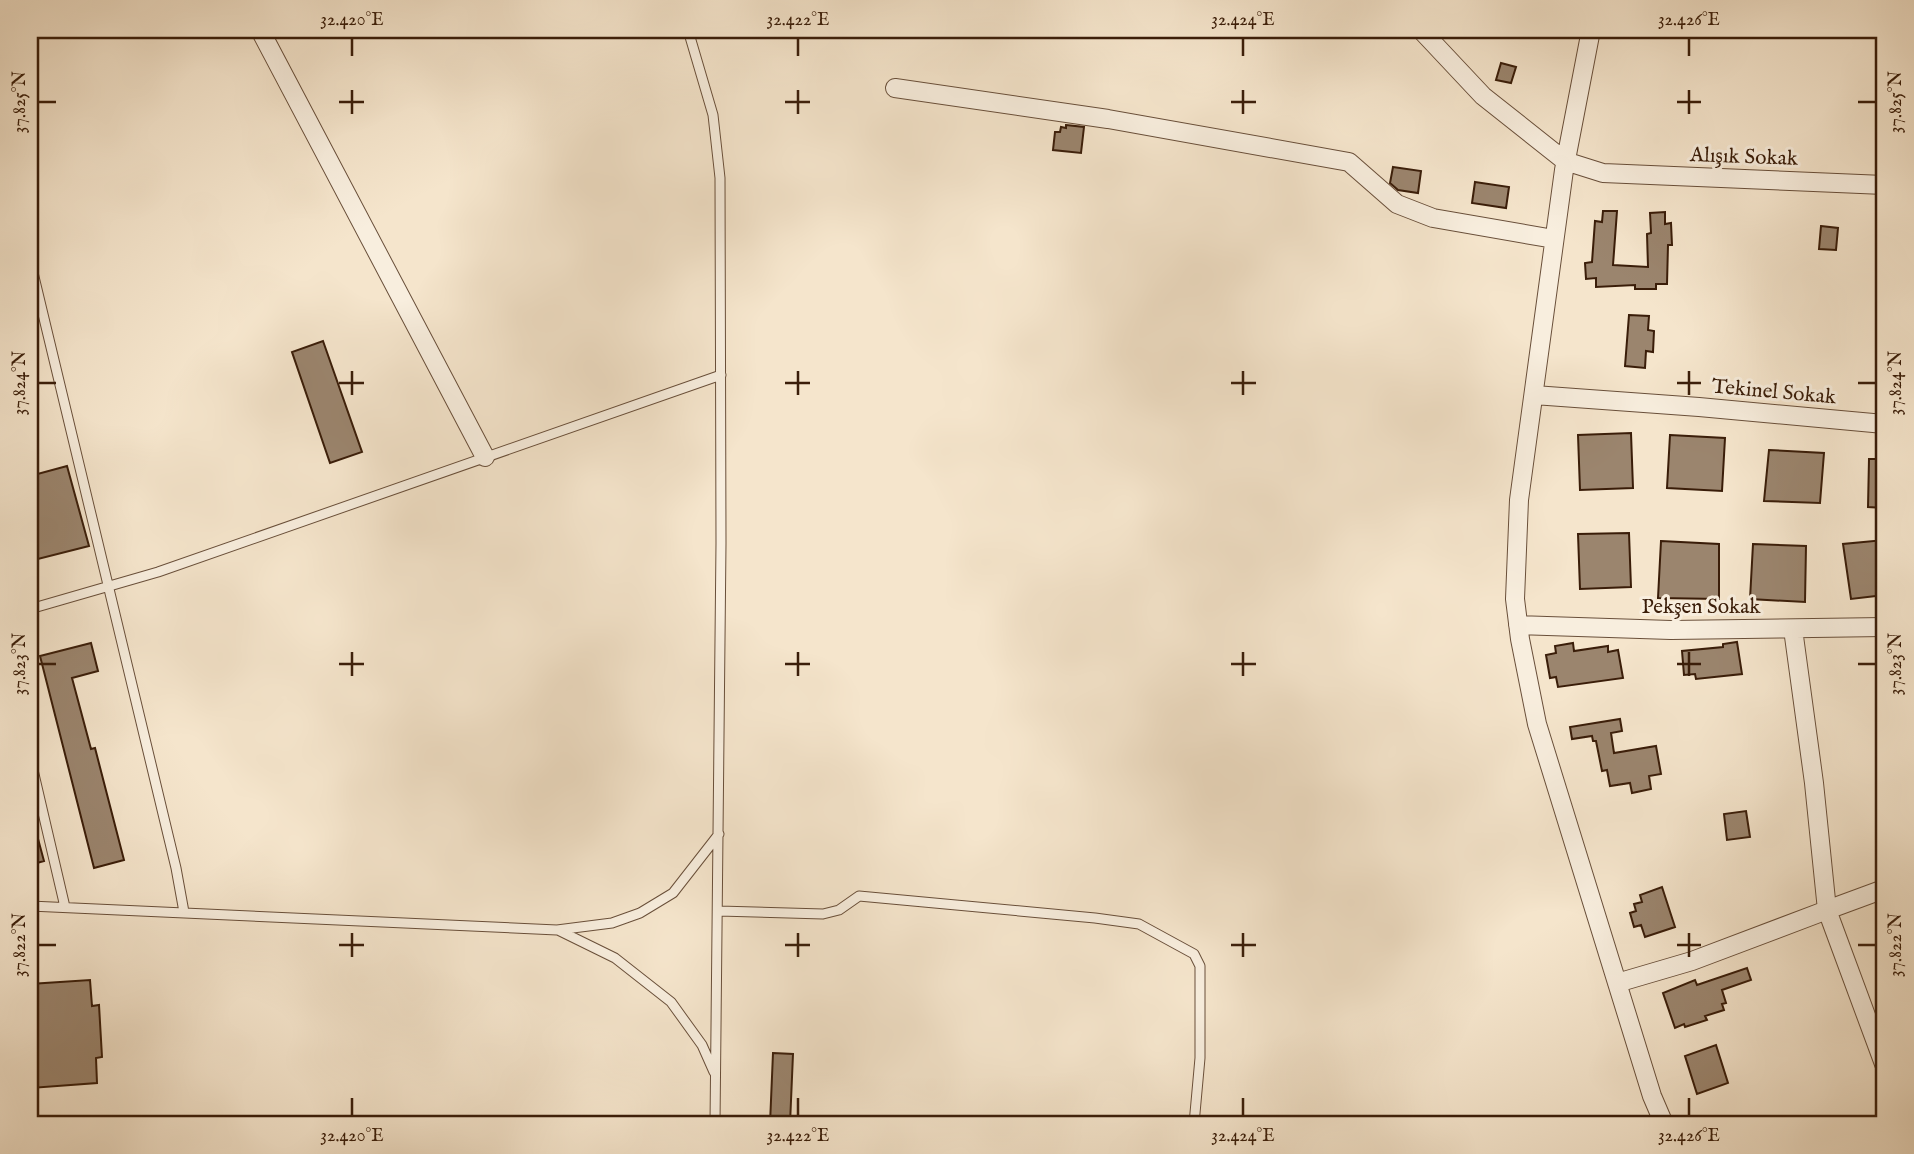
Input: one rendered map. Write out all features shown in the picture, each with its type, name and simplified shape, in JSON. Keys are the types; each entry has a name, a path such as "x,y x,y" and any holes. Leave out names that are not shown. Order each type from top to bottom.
{"street":[{"path":"260,30 485,457"},
{"path":"1421,30 1483,96 1565,161"},
{"path":"1591,30 1565,161 1519,500 1515,599 1537,724 1652,1096 1664,1124"},
{"path":"895,88 1108,119 1349,162 1397,204 1433,218 1554,239"},
{"name":"Alışık Sokak","path":"1565,161 1603,173 1884,185"},
{"name":"Tekinel Sokak","path":"1534,396 1699,407 1884,424"},
{"name":"Pekşen Sokak","path":"1518,625 1671,629 1884,627"},
{"path":"1793,629 1814,783 1827,910 1884,1064"},
{"path":"1617,983 1692,961 1884,889"}],"lane":[{"path":"688,30 713,115 720,178 719,911 715,1124"},
{"path":"30,260 110,586 184,912"},
{"path":"30,609 158,572 721,376"},
{"path":"30,757 65,907"},
{"path":"30,906 557,930 612,923 640,913 673,892 719,833"},
{"path":"719,911 823,914 839,910 859,896 1139,924 1194,954 1200,966 1200,1058 1194,1124"},
{"path":"557,930 615,958 671,1002 702,1045 716,1077"}],"building":[{"path":"1501,63 1516,67 1511,83 1496,80"},
{"path":"1066,125 1084,127 1081,153 1053,150 1055,132 1060,132 1061,127 1066,128"},
{"path":"1393,167 1421,171 1418,193 1398,190 1390,183"},
{"path":"1475,182 1509,187 1506,208 1472,203"},
{"path":"1603,211 1617,211 1613,265 1648,267 1647,234 1651,233 1650,213 1665,212 1665,224 1671,223 1672,245 1668,245 1667,284 1656,284 1656,289 1635,289 1635,285 1596,287 1596,278 1586,279 1585,263 1592,262 1595,221 1602,222"},
{"path":"1821,226 1838,228 1836,250 1819,249"},
{"path":"1629,315 1649,316 1648,330 1654,331 1653,352 1646,351 1645,368 1625,366"},
{"path":"323,341 362,452 330,463 292,352"},
{"path":"1631,433 1633,488 1580,490 1578,435"},
{"path":"1670,435 1725,438 1722,491 1667,488"},
{"path":"1769,450 1824,453 1820,503 1764,501"},
{"path":"1869,459 1884,459 1884,508 1868,507"},
{"path":"67,466 89,546 30,561 30,476"},
{"path":"1629,533 1631,587 1580,589 1578,534"},
{"path":"1884,540 1884,595 1851,599 1843,544"},
{"path":"1661,541 1719,544 1719,599 1658,598"},
{"path":"1753,544 1806,546 1805,602 1750,599"},
{"path":"1737,642 1742,674 1696,679 1695,674 1684,675 1682,651 1723,647 1723,644"},
{"path":"91,643 98,671 72,678 91,749 95,748 124,860 94,868 40,656"},
{"path":"1573,643 1574,651 1608,646 1608,652 1618,650 1623,678 1558,687 1556,677 1550,678 1546,655 1556,653 1555,646"},
{"path":"1620,719 1622,731 1611,733 1614,753 1656,746 1661,774 1649,776 1651,789 1632,793 1630,783 1610,786 1607,770 1602,771 1596,741 1593,741 1592,736 1572,739 1570,727"},
{"path":"1746,811 1750,837 1727,840 1724,814"},
{"path":"30,824 34,824 44,861 30,865"},
{"path":"1662,887 1675,927 1645,937 1641,925 1634,927 1630,913 1636,911 1634,904 1642,902 1640,895"},
{"path":"1747,968 1751,980 1722,990 1726,1003 1722,1004 1724,1010 1705,1016 1707,1020 1675,1028 1663,993 1695,980 1697,985"},
{"path":"90,980 92,1006 99,1005 102,1057 96,1058 97,1083 31,1088 30,1053 36,1052 34,1019 30,1019 30,984"},
{"path":"1716,1045 1728,1083 1697,1094 1685,1056"},
{"path":"773,1053 793,1054 790,1124 770,1124"}]}
